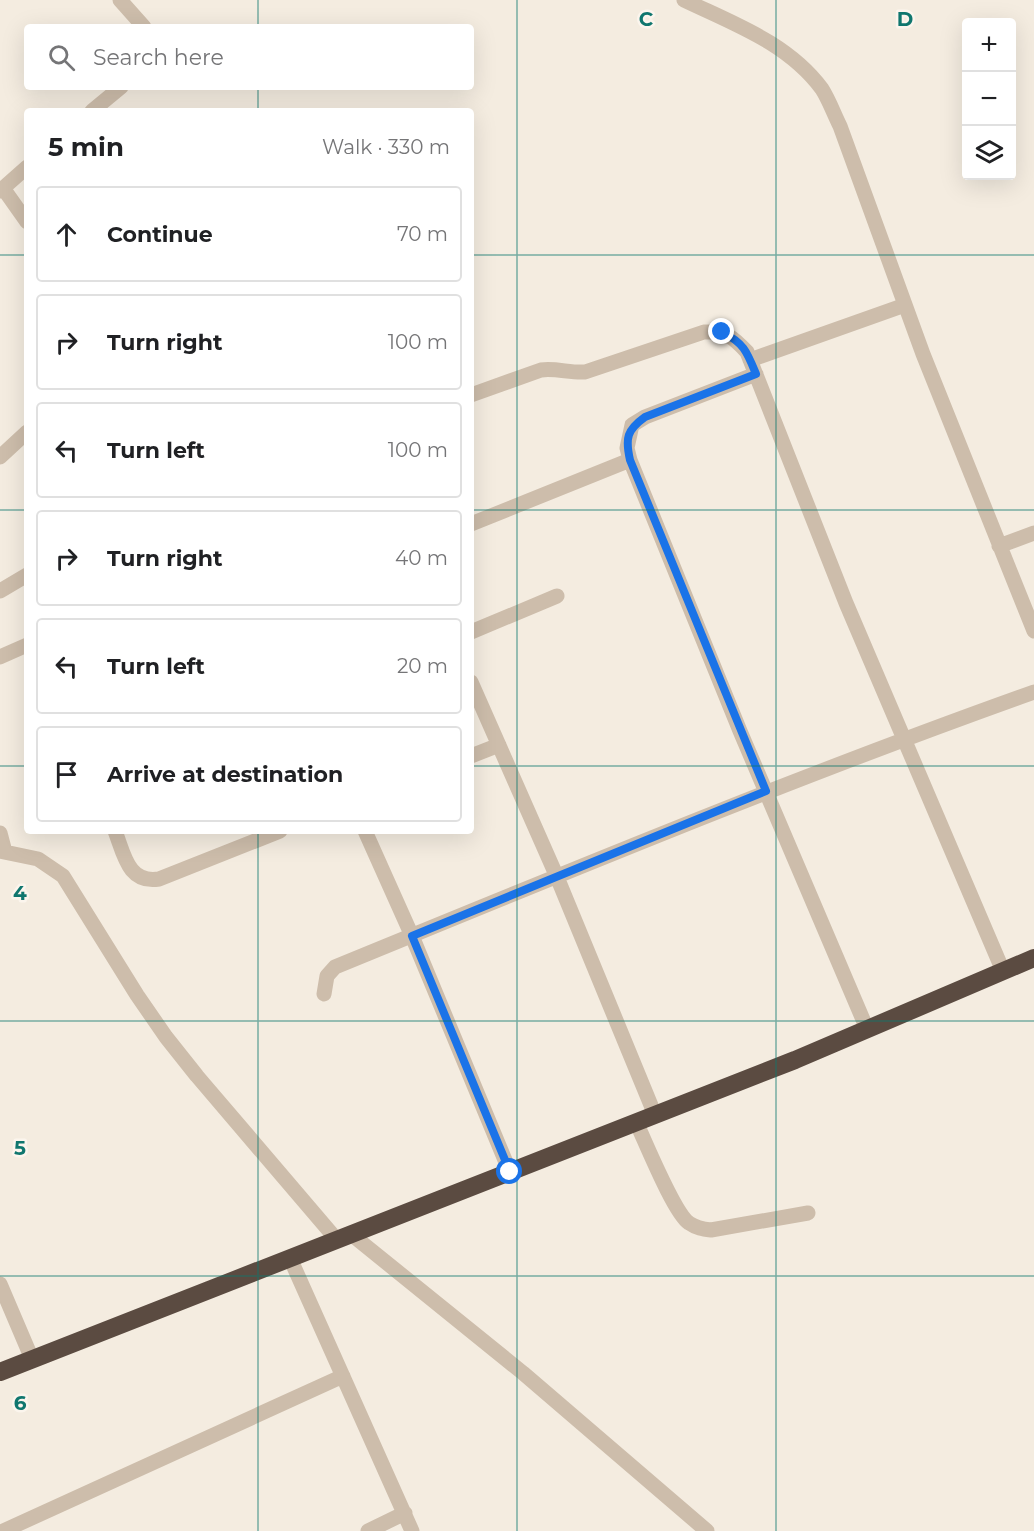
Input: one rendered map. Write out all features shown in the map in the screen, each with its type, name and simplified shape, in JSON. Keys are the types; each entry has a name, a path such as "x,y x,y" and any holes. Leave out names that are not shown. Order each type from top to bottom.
{"highway":[{"path":"0,1372 795,1060 1034,957"}],"street":[{"path":"120,0 141,24"},
{"path":"684,0 774,44 801,64 823,91 840,126 904,305 1034,631"},
{"path":"96,108 117,90"},
{"path":"24,170 1,190 24,218"},
{"path":"750,360 904,305"},
{"path":"474,394 542,369 585,372 704,332 722,332 735,339 747,351 846,603 1003,971"},
{"path":"756,374 645,417 633,425 628,437 627,448 766,791 867,1029"},
{"path":"0,457 24,435"},
{"path":"474,523 630,460"},
{"path":"999,546 1034,533"},
{"path":"0,591 24,577"},
{"path":"474,631 557,596"},
{"path":"0,657 24,646"},
{"path":"474,689 557,877 655,1115"},
{"path":"324,994 327,976 335,968 766,791 1034,692"},
{"path":"474,755 499,745"},
{"path":"0,833 2,852 39,859 63,876 166,1037 197,1076 344,1237 523,1372 707,1531"},
{"path":"116,834 130,868 145,880 159,879 272,834"},
{"path":"366,834 412,936 510,1172"},
{"path":"636,1122 676,1206 687,1222 693,1226 711,1230 808,1213"},
{"path":"290,1258 412,1531"},
{"path":"0,1284 32,1359"},
{"path":"3,1531 343,1376"},
{"path":"368,1531 405,1513"}],"route":[{"path":"510,1172 412,936 766,791 627,448 628,437 633,425 645,417 756,374 747,351 735,339 722,332"}]}
